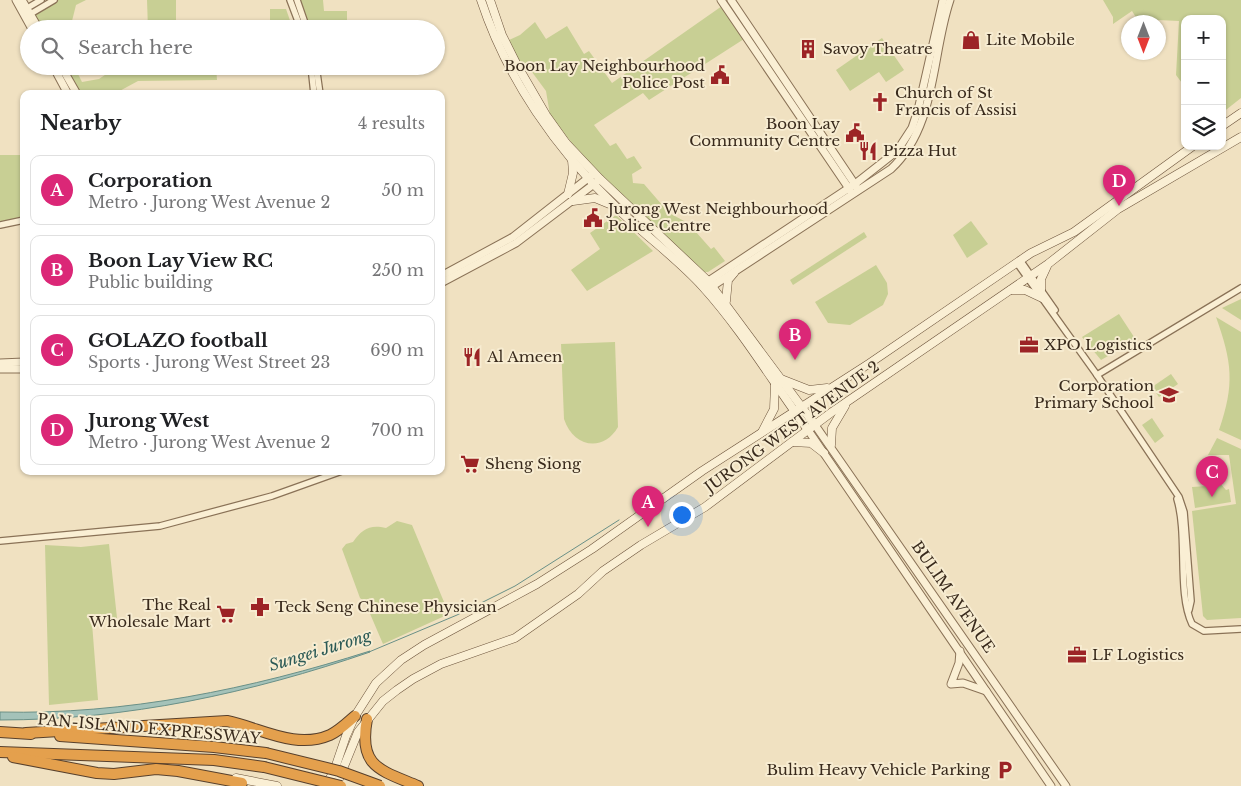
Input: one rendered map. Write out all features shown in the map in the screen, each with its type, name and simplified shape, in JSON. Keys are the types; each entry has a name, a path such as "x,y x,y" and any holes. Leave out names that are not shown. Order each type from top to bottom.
{"highway":[{"path":"26,734 227,721 246,725 286,739 303,741 316,740 332,734 356,716"},
{"path":"367,719 364,742 370,761 386,772 418,786"},
{"name":"PAN-ISLAND EXPRESSWAY","path":"0,732 214,747 266,754 339,771 380,786"},
{"path":"0,753 97,773 114,774 156,769 178,771 242,784"},
{"name":"PAN-ISLAND EXPRESSWAY","path":"0,753 214,760 264,767 338,786"},
{"path":"333,774 338,786"}],"main road":[{"path":"481,0 490,27 524,93 572,160 707,286 798,410 808,430"},
{"path":"490,0 509,50 541,106 566,143 616,207 726,303 777,382 774,409 761,434"},
{"path":"1226,123 1241,113"},
{"name":"JURONG WEST AVENUE 2","path":"338,786 354,739 367,719 390,695 421,674 441,664 515,638 578,594 604,571 641,545 705,507 790,442 1048,264 1118,209 1241,137"},
{"name":"JURONG WEST AVENUE 2","path":"324,786 333,774 346,736 356,716 376,683 401,660 424,645 563,568 702,471 836,385 1019,262 1074,232 1187,150"},
{"path":"572,160 573,173 570,197 595,198 616,207"},
{"path":"1009,291 1025,290 1041,294 1041,279 1048,264"},
{"path":"726,303 728,280 734,273"},
{"path":"777,382 809,390 825,389 836,385"},
{"path":"831,445 831,431 835,420 850,401"},
{"path":"798,410 815,425"},
{"path":"790,442 811,443 824,453"},
{"path":"215,778 225,775 277,786"},
{"path":"242,784 254,786"}],"street":[{"path":"16,0 32,20"},
{"path":"22,0 29,20"},
{"path":"26,13 41,0"},
{"path":"26,13 54,0"},
{"path":"290,0 298,20"},
{"path":"297,0 305,20"},
{"path":"720,0 853,188"},
{"path":"731,0 853,188"},
{"path":"707,286 734,273 853,188 897,151 912,128 918,110 943,0"},
{"path":"707,286 853,188 891,168 903,157 919,130 950,0"},
{"path":"58,75 66,90"},
{"path":"66,75 75,90"},
{"path":"312,75 314,90"},
{"path":"317,75 319,90"},
{"path":"445,274 513,237 594,179"},
{"path":"445,281 516,243 570,197"},
{"path":"0,225 20,221"},
{"path":"1019,262 1180,498 1184,512 1191,601 1189,610 1192,624 1200,630 1241,629"},
{"path":"1097,375 1241,288"},
{"path":"0,363 20,362"},
{"path":"0,369 20,369"},
{"name":"BULIM AVENUE","path":"815,425 831,445 1066,786"},
{"name":"BULIM AVENUE","path":"808,430 1051,786"},
{"path":"0,542 160,526 272,496 331,475"},
{"path":"960,652 951,684 963,683 987,691"}],"green space":[{"path":"57,0 86,0 76,5 72,20 35,20 32,14"},
{"path":"147,0 176,0 176,20 148,20"},
{"path":"297,0 323,0 324,11 347,11 347,20 305,20"},
{"path":"1103,0 1241,0 1241,98 1226,110 1226,15 1181,15 1181,82 1176,75 1179,21 1166,20 1166,15 1134,15 1132,11 1126,15 1121,15 1121,19 1113,24 1113,17"},
{"path":"722,6 744,39 649,100 643,93 594,125 610,146 616,143 627,159 634,156 642,168 632,174 633,183 644,184 669,213 688,223 711,249 714,247 725,261 708,272 701,272 589,165 550,115 546,91 529,68 520,63 507,41 520,35 535,22 546,39 567,26 584,54 589,51 612,83"},
{"path":"270,9 286,9 290,20 270,20"},
{"path":"882,38 904,70 886,82 879,72 850,91 836,70"},
{"path":"67,75 78,75 82,82 99,79 105,75 217,75 217,80 138,81 121,90 76,90"},
{"path":"0,155 20,155 20,219 0,223"},
{"path":"616,215 653,251 587,291 571,270 600,249 590,233"},
{"path":"971,221 988,244 967,258 953,235"},
{"path":"864,232 867,237 793,285 790,280"},
{"path":"876,265 887,283 888,294 883,305 850,325 828,323 815,302"},
{"path":"1241,299 1241,320 1222,308"},
{"path":"1119,314 1136,340 1101,360 1082,337"},
{"path":"1216,317 1241,332 1241,440 1219,430 1228,399 1230,373"},
{"path":"615,342 618,427 604,441 589,443 581,441 574,436 564,419 561,344"},
{"path":"1171,374 1178,384 1159,397 1152,387"},
{"path":"1152,418 1164,436 1155,443 1142,425"},
{"path":"1217,438 1241,449 1241,618 1207,620 1203,616 1192,511 1236,504 1229,455 1208,455"},
{"path":"1213,482 1220,483 1226,490 1229,489 1231,502 1195,508 1192,487 1207,486"},
{"path":"397,521 412,525 449,614 383,644 365,602 360,598 342,549 346,544 353,542 363,531 371,527 386,528"},
{"path":"109,544 117,618 92,623 98,700 49,705 45,545 81,547"}],"water":[{"name":"Sungei Jurong","path":"370,651 280,680 188,701 95,715 0,720 0,712 94,709 187,697 280,677"}],"waterway":[{"name":"Sungei Jurong","path":"369,652 457,615 515,586 619,520"}],"place":[{"name":"Lite Mobile","path":"971,40"},
{"name":"Savoy Theatre","path":"808,49"},
{"name":"Boon Lay Neighbourhood Police Post","path":"720,75"},
{"name":"Church of St Francis of Assisi","path":"880,102"},
{"name":"Boon Lay Community Centre","path":"855,133"},
{"name":"Pizza Hut","path":"868,151"},
{"name":"Jurong West","path":"1119,206"},
{"name":"Jurong West Neighbourhood Police Centre","path":"593,218"},
{"name":"XPO Logistics","path":"1029,345"},
{"name":"Al Ameen","path":"472,357"},
{"name":"Boon Lay View RC","path":"795,360"},
{"name":"Corporation Primary School","path":"1169,395"},
{"name":"Sheng Siong","path":"470,464"},
{"name":"GOLAZO football","path":"1212,497"},
{"name":"Corporation","path":"648,527"},
{"name":"Teck Seng Chinese Physician","path":"260,607"},
{"name":"The Real Wholesale Mart","path":"226,614"},
{"name":"LF Logistics","path":"1077,655"},
{"name":"Bulim Heavy Vehicle Parking","path":"1005,770"}]}
